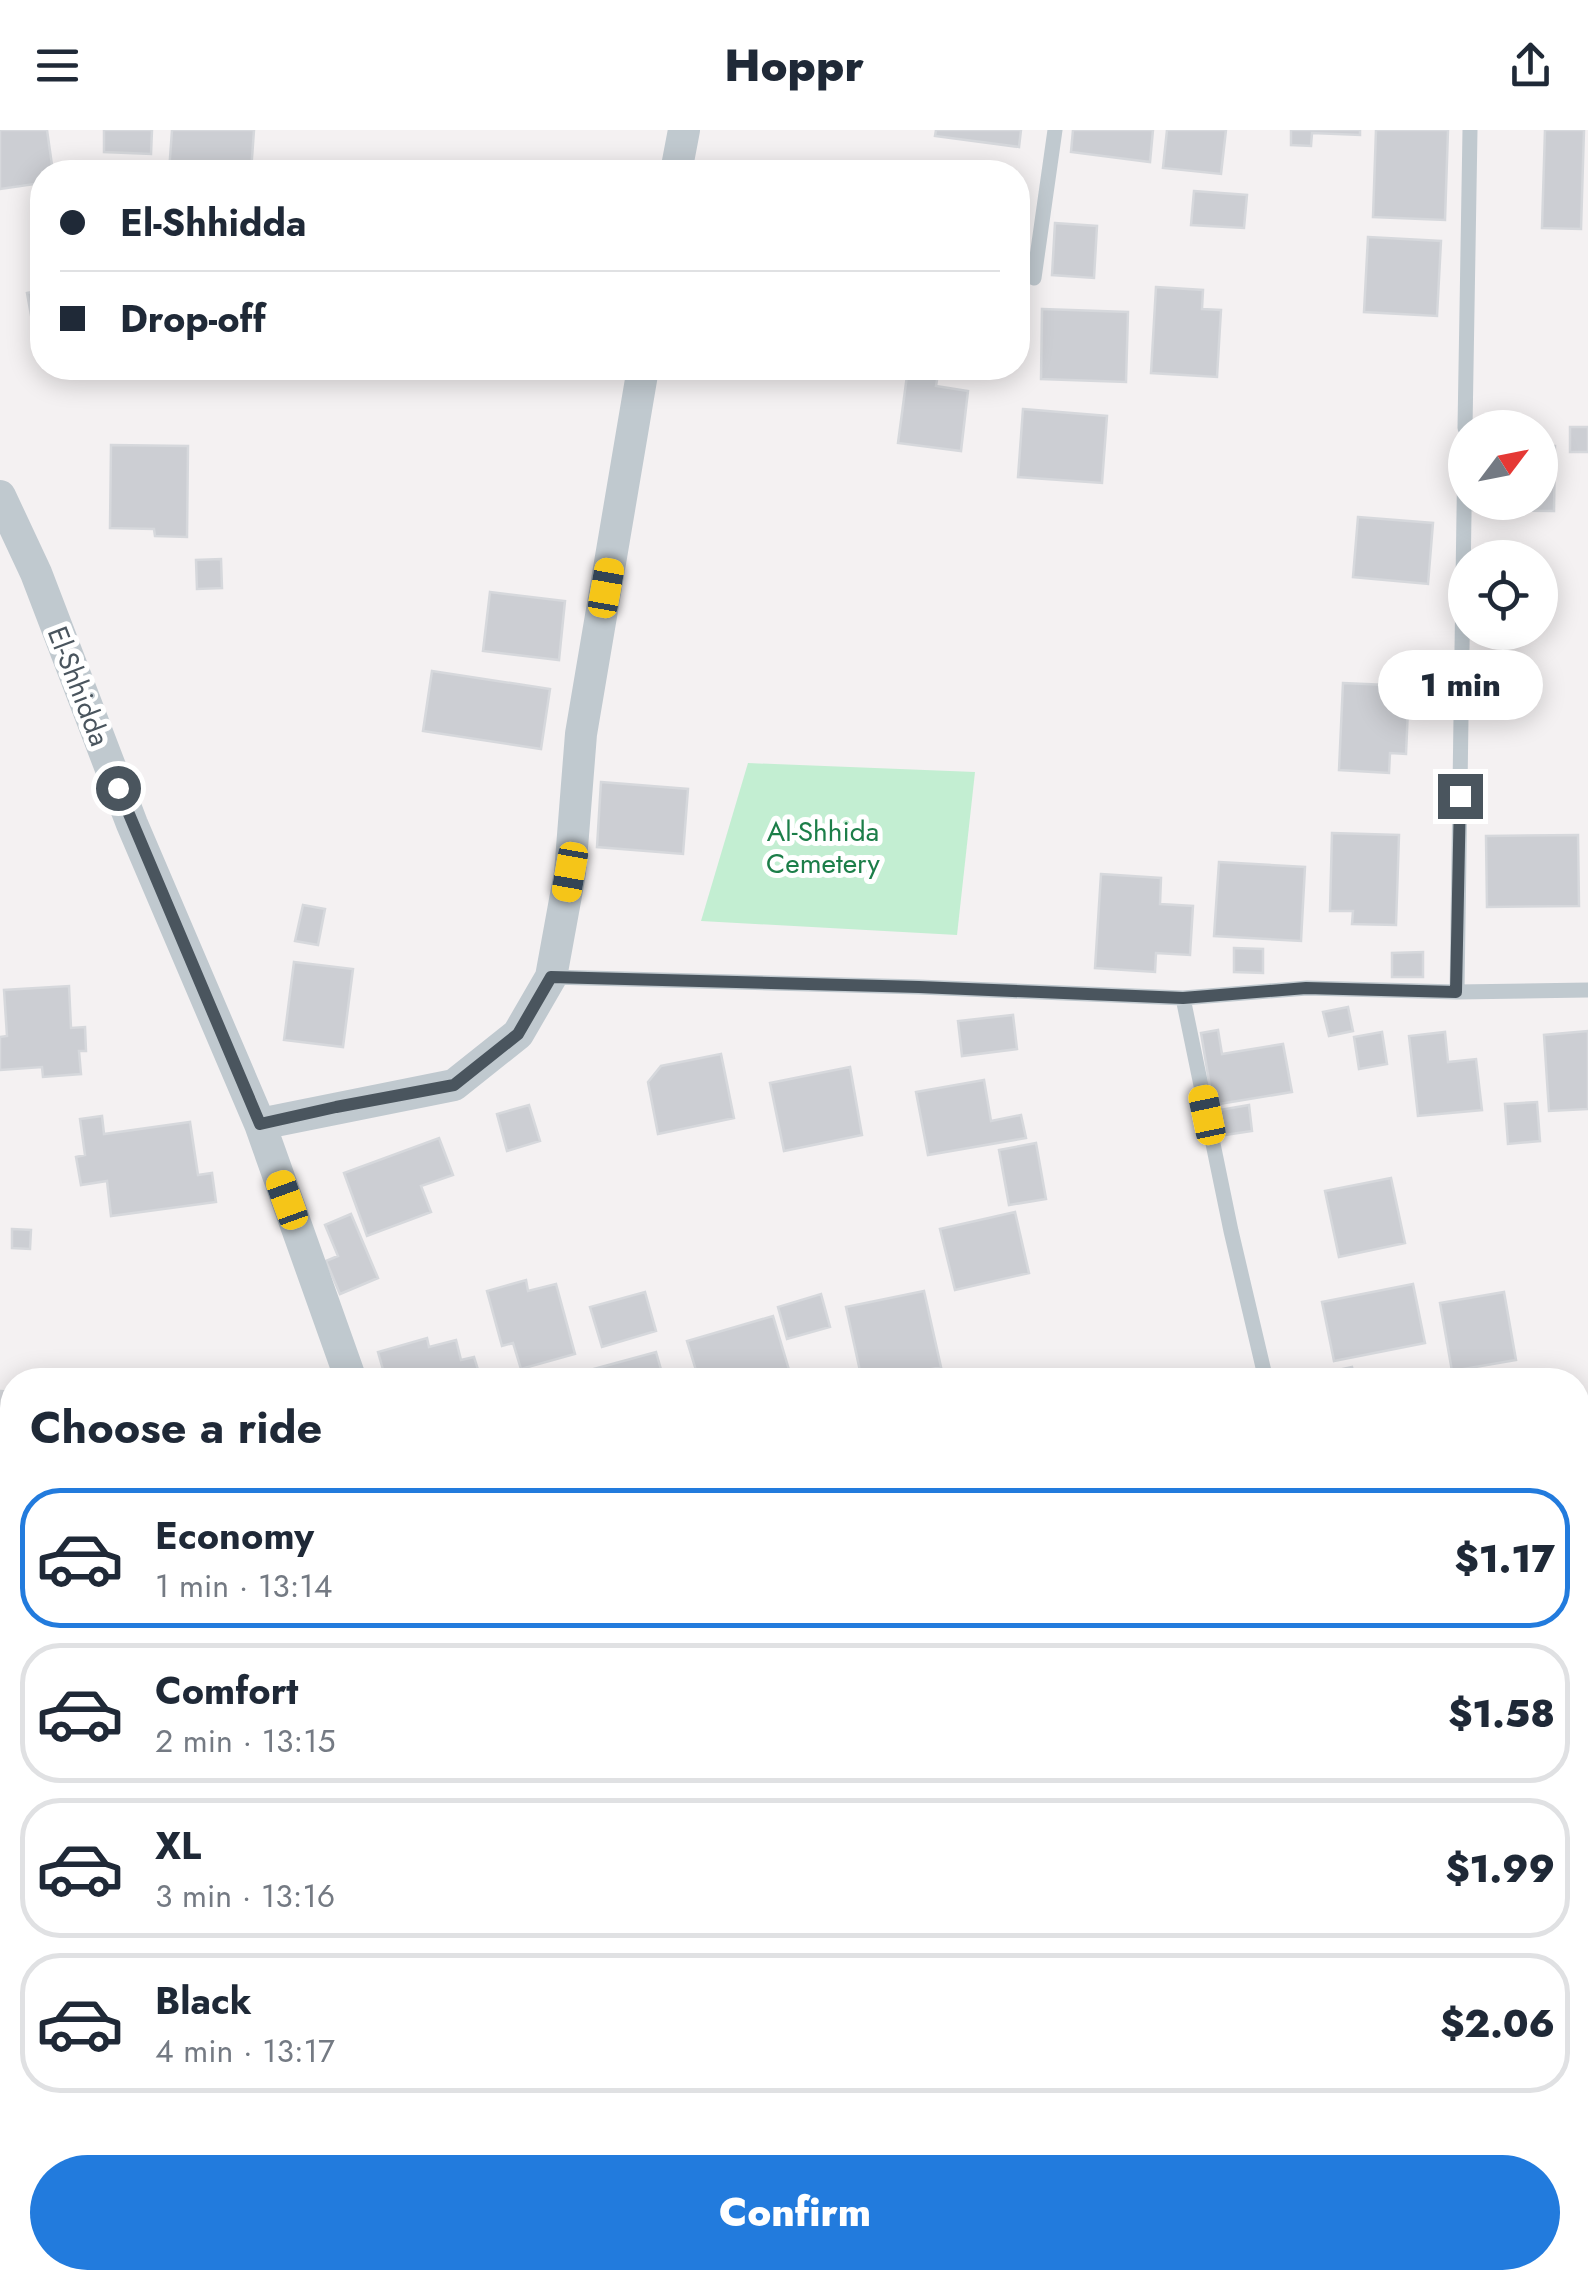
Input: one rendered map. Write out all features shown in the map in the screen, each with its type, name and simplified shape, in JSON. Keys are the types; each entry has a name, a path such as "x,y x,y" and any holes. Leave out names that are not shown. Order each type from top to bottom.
{"street":[{"path":"678,160 684,130"},
{"path":"260,1124 454,1085 518,1034 551,977 570,872 581,734 641,380"},
{"name":"El-Shhidda","path":"0,496 36,572 132,824 260,1124 347,1368"}],"lane":[{"path":"1034,278 1054,130"},
{"path":"1465,410 1470,130"},
{"path":"1456,992 1464,520"},
{"path":"551,977 1183,998 1306,988 1588,990"},
{"path":"1183,998 1263,1368"}],"green space":[{"name":"Al-Shhida Cemetery","path":"748,763 975,772 957,935 701,921"}],"building":[{"path":"0,130 47,130 51,160 30,160 30,185 0,189"},
{"path":"104,130 152,130 151,154 104,152"},
{"path":"172,130 254,130 252,160 170,160"},
{"path":"936,130 1021,130 1019,147 935,136"},
{"path":"1073,130 1153,130 1150,162 1071,152"},
{"path":"1167,130 1226,130 1221,174 1163,168"},
{"path":"1291,130 1360,130 1360,135 1312,133 1311,146 1291,145"},
{"path":"1376,130 1448,130 1445,220 1373,217"},
{"path":"1545,130 1584,130 1581,229 1542,228"},
{"path":"1194,191 1247,195 1244,228 1191,225"},
{"path":"1055,223 1097,226 1094,278 1052,275"},
{"path":"1368,237 1441,241 1437,316 1364,312"},
{"path":"1156,287 1203,290 1202,309 1221,310 1217,377 1151,373"},
{"path":"1042,309 1128,312 1126,382 1041,379"},
{"path":"906,380 937,380 936,386 968,391 961,451 898,443"},
{"path":"1023,409 1107,416 1102,483 1018,477"},
{"path":"1570,427 1588,427 1588,452 1570,452"},
{"path":"111,445 188,446 187,537 155,536 154,529 110,528"},
{"path":"1358,517 1433,523 1428,584 1353,577"},
{"path":"221,559 222,588 197,589 196,560"},
{"path":"490,592 565,601 559,660 483,651"},
{"path":"432,671 550,689 541,749 423,731"},
{"path":"1343,683 1409,686 1406,754 1390,753 1389,773 1339,770"},
{"path":"601,782 688,789 683,854 597,847"},
{"path":"1332,833 1399,835 1396,925 1352,924 1353,911 1330,911"},
{"path":"1578,835 1579,906 1487,907 1486,836"},
{"path":"1219,862 1305,867 1301,941 1214,936"},
{"path":"1101,874 1161,878 1160,904 1193,906 1190,955 1156,953 1155,972 1095,968"},
{"path":"303,905 325,909 318,945 295,941"},
{"path":"1234,948 1263,949 1263,973 1234,972"},
{"path":"1423,952 1423,977 1392,977 1392,953"},
{"path":"294,962 353,969 343,1047 284,1040"},
{"path":"69,986 71,1028 85,1027 86,1051 79,1051 81,1074 43,1077 42,1067 0,1070 0,1037 7,1036 4,990"},
{"path":"1348,1007 1353,1031 1329,1036 1323,1012"},
{"path":"1013,1015 1017,1049 962,1056 958,1021"},
{"path":"1218,1030 1222,1054 1283,1044 1292,1092 1213,1105 1201,1033"},
{"path":"1588,1031 1588,1109 1549,1111 1544,1035"},
{"path":"1382,1032 1387,1064 1359,1069 1354,1037"},
{"path":"1445,1032 1448,1062 1476,1059 1482,1110 1418,1116 1409,1036"},
{"path":"721,1054 734,1118 658,1134 648,1082 661,1066"},
{"path":"850,1067 862,1135 784,1151 770,1083"},
{"path":"984,1080 991,1121 1021,1115 1026,1138 928,1155 916,1092"},
{"path":"1537,1102 1540,1141 1508,1144 1505,1104"},
{"path":"529,1105 540,1141 507,1151 497,1114"},
{"path":"1249,1105 1252,1131 1218,1136 1214,1111"},
{"path":"102,1116 104,1134 190,1122 198,1175 212,1173 216,1202 111,1216 107,1181 81,1185 76,1157 85,1155 80,1119"},
{"path":"439,1138 453,1175 421,1186 431,1212 367,1236 344,1173"},
{"path":"1036,1143 1046,1199 1009,1205 999,1150"},
{"path":"1391,1178 1405,1243 1339,1257 1325,1191"},
{"path":"1015,1212 1029,1273 955,1290 940,1229"},
{"path":"351,1214 378,1278 340,1294 326,1261 338,1256 325,1225"},
{"path":"12,1229 31,1230 30,1249 12,1248"},
{"path":"526,1280 528,1291 556,1284 575,1354 521,1368 513,1343 502,1346 487,1291"},
{"path":"1413,1284 1425,1343 1334,1361 1322,1302"},
{"path":"924,1291 941,1367 859,1368 846,1307"},
{"path":"645,1292 656,1331 602,1347 590,1307"},
{"path":"1504,1292 1516,1360 1451,1368 1440,1303"},
{"path":"821,1294 830,1327 787,1339 778,1307"},
{"path":"773,1316 788,1368 695,1368 687,1341"},
{"path":"427,1338 429,1347 456,1340 461,1360 474,1357 477,1368 383,1368 378,1352"},
{"path":"656,1352 661,1368 598,1368"}],"route":[{"path":"118,788 260,1124 454,1085 518,1034 551,977 1183,998 1306,988 1456,992 1460,796"}]}
